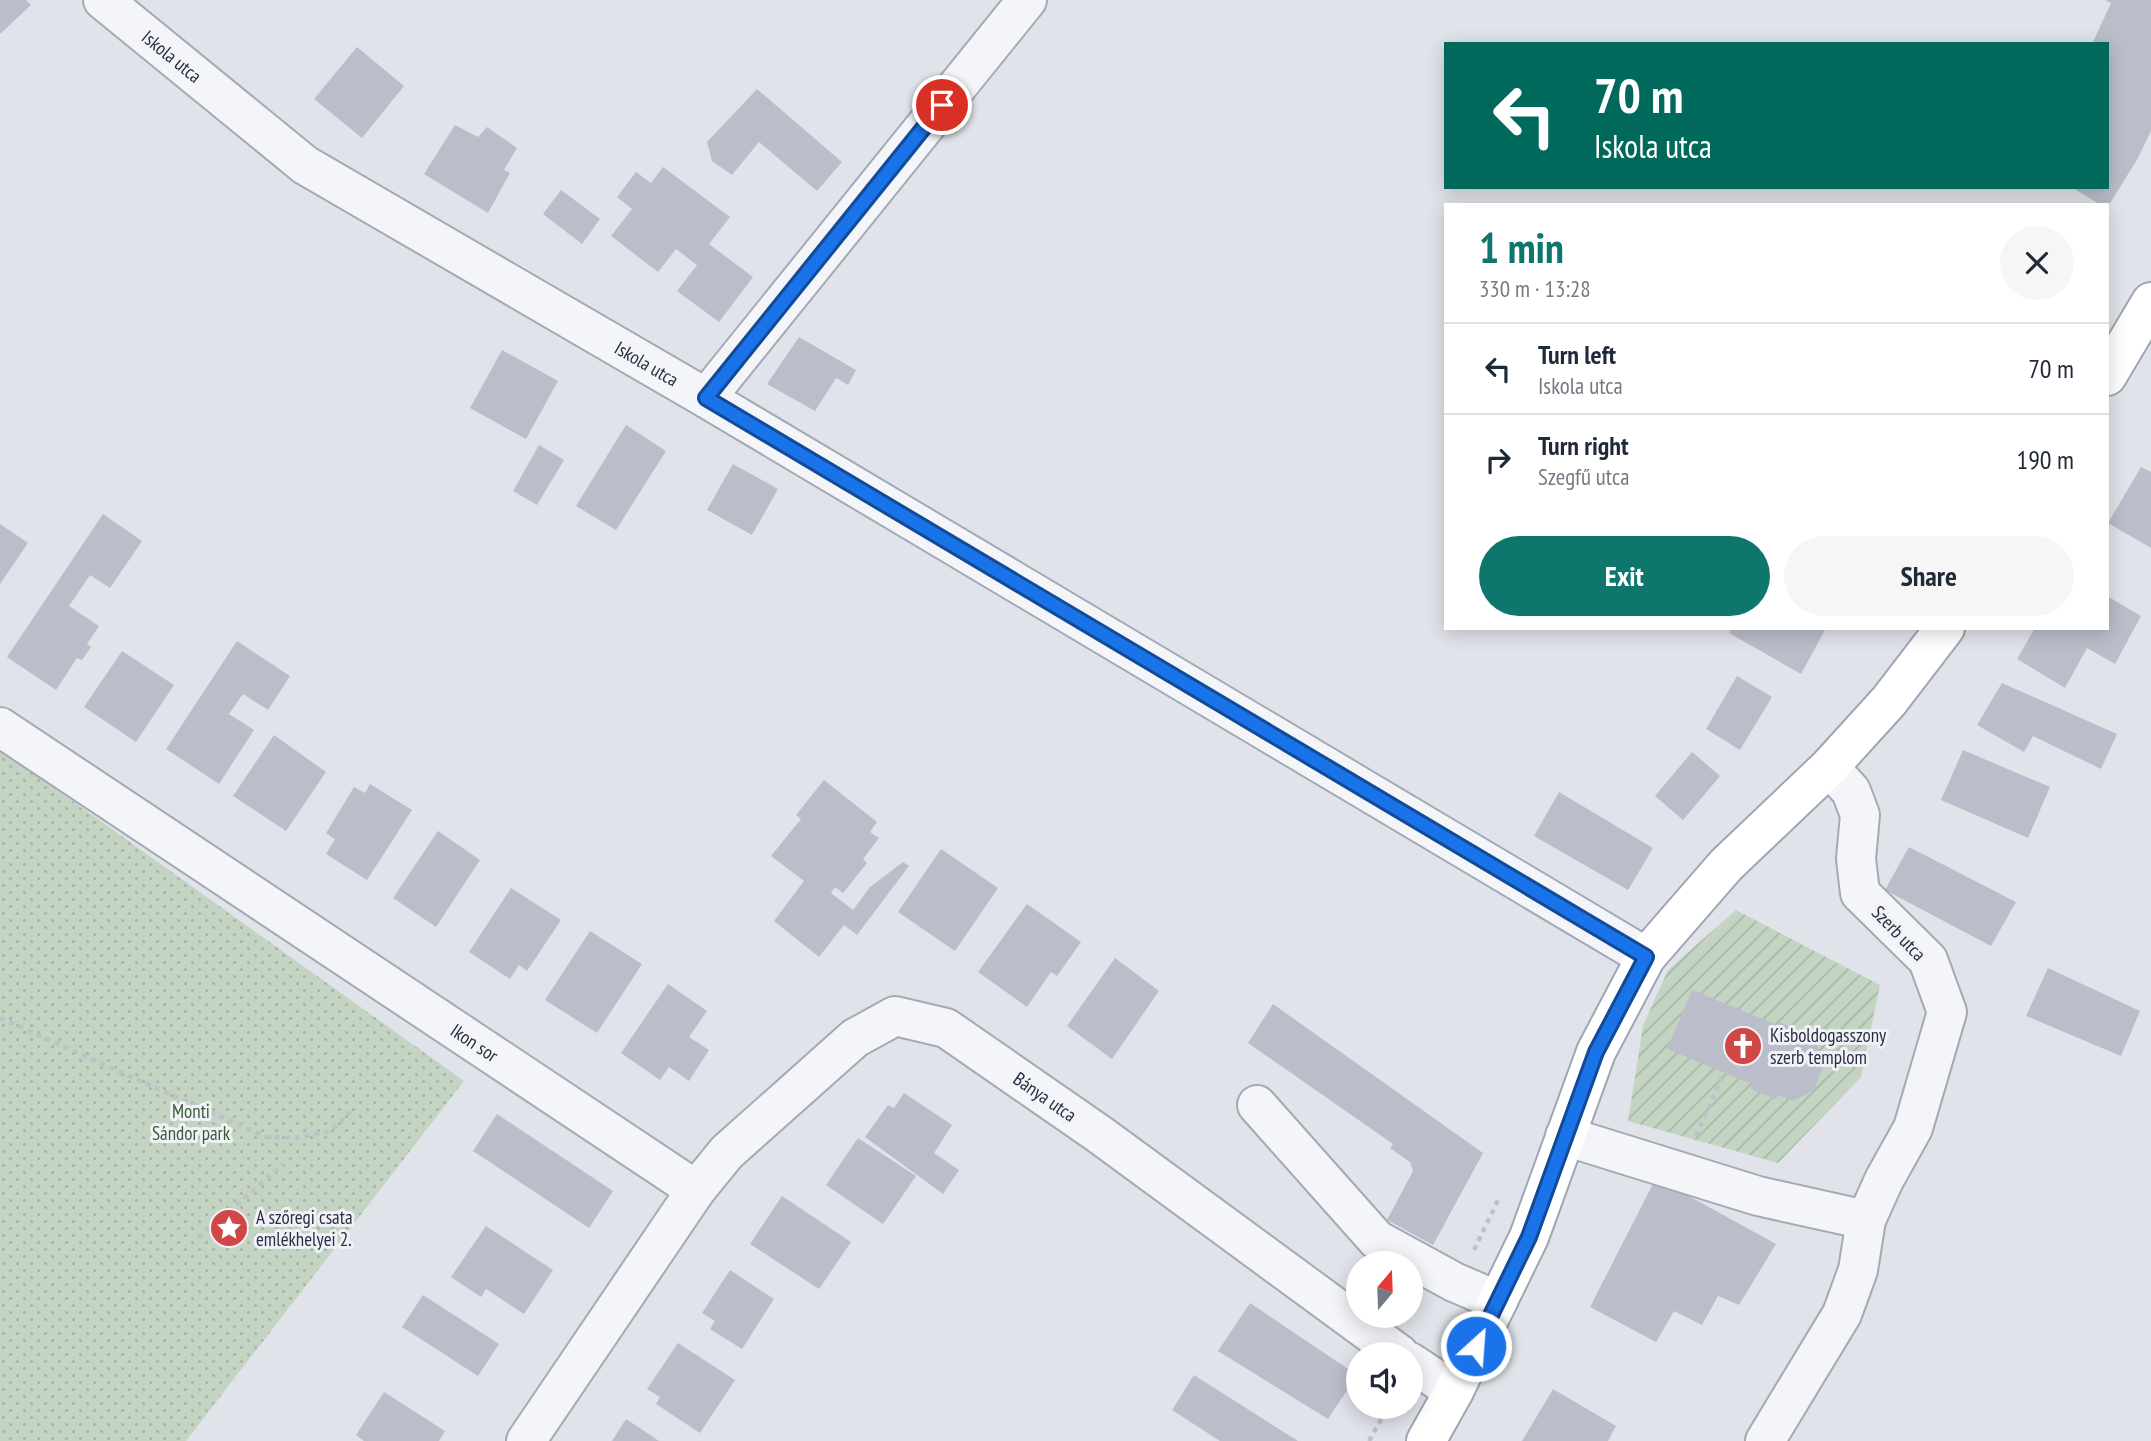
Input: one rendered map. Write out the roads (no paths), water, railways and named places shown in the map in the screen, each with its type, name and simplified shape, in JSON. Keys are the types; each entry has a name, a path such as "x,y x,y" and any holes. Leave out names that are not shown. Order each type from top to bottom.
{"main road":[{"path":"2109,373 2151,302"},
{"path":"1426,1441 1454,1391 1529,1237 1596,1052 1646,957 1726,865 1829,767 1889,701 1943,630"}],"street":[{"name":"Iskola utca","path":"103,0 306,165 706,398 1646,957"},
{"path":"706,398 1027,0"},
{"name":"Ikon sor","path":"0,727 696,1190"},
{"name":"Szerb utca","path":"1765,1441 1842,1314 1857,1270 1866,1220 1913,1128 1947,1012 1928,960 1860,893 1856,859 1860,815 1851,791 1829,767"},
{"name":"Bánya utca","path":"696,1190 727,1152 855,1038 895,1016 946,1028 1099,1134 1383,1342"},
{"path":"1257,1105 1377,1240 1454,1282 1497,1301"},
{"path":"1565,1136 1758,1196 1866,1220"},
{"path":"526,1441 696,1190"},
{"path":"1423,1371 1454,1391"}],"place":[{"name":"Kisboldogasszony szerb templom","path":"1743,1046"},
{"name":"A szőregi csata emlékhelyei 2.","path":"229,1228"}],"park label":[{"name":"Monti Sándor park","path":"191,1122"}]}
